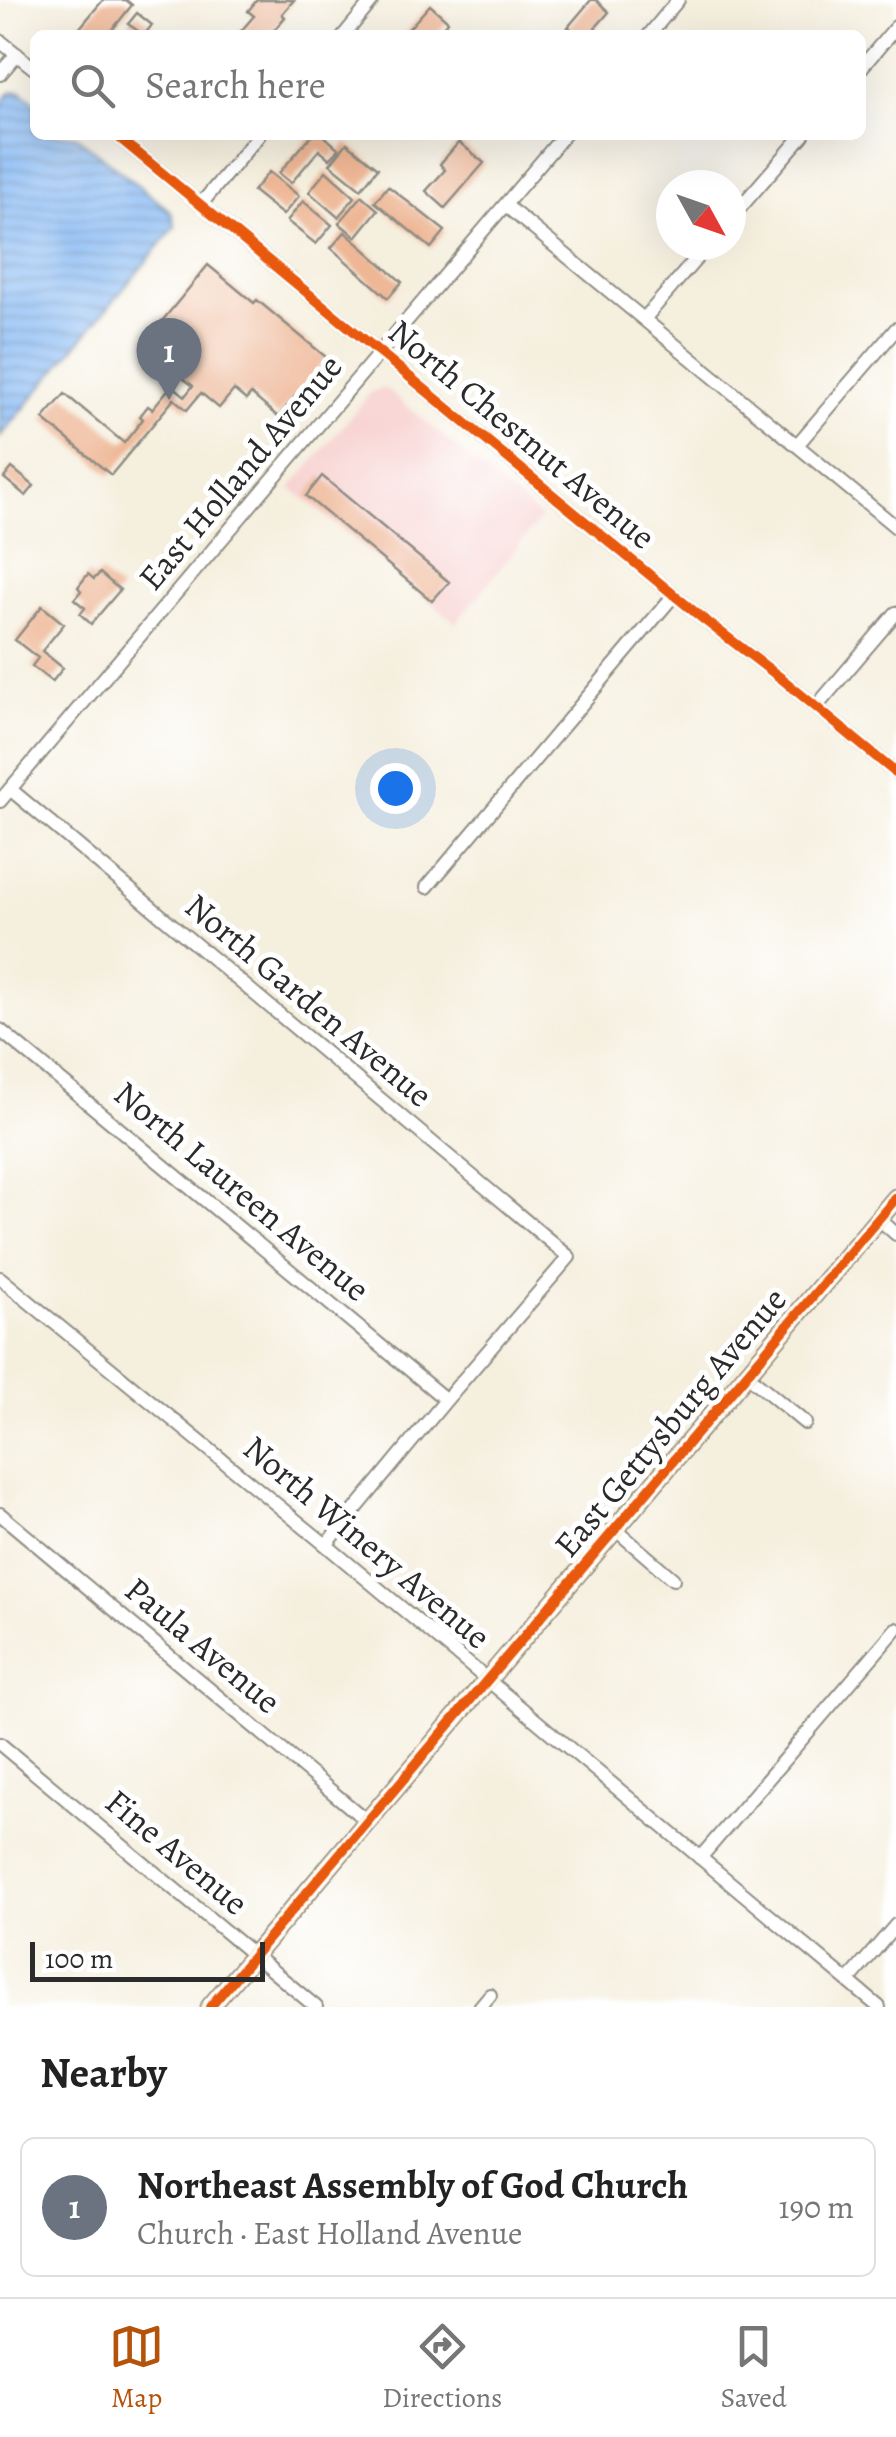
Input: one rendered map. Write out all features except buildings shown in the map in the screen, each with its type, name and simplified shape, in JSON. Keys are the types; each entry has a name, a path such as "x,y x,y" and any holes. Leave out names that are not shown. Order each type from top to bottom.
{"street":[{"path":"348,30 373,0"},
{"path":"652,30 678,0"},
{"path":"866,62 896,27"},
{"path":"0,41 30,65"},
{"path":"0,74 17,54"},
{"name":"North Chestnut Avenue","path":"122,140 896,773"},
{"path":"201,204 255,140"},
{"name":"East Holland Avenue","path":"0,801 560,140"},
{"path":"746,201 799,140"},
{"path":"505,205 896,527"},
{"path":"644,318 695,260"},
{"path":"797,445 896,329"},
{"path":"427,887 674,595"},
{"path":"816,707 896,613"},
{"name":"North Garden Avenue","path":"10,789 569,1257 446,1400"},
{"name":"North Laureen Avenue","path":"0,1030 446,1400"},
{"name":"East Gettysburg Avenue","path":"210,2007 896,1198"},
{"path":"879,1219 896,1234"},
{"name":"North Winery Avenue","path":"0,1278 879,2007"},
{"name":"East Gettysburg Avenue","path":"746,1374 804,1424"},
{"path":"326,1546 446,1400"},
{"name":"Paula Avenue","path":"0,1514 368,1822"},
{"name":"East Gettysburg Avenue","path":"615,1529 673,1579"},
{"path":"700,1858 896,1628"},
{"name":"Fine Avenue","path":"0,1744 316,2007"},
{"path":"848,1981 896,1925"},
{"path":"480,2007 490,1995"}],"shaded area":[{"path":"385,388 541,518 456,623 291,488 371,392"}],"water":[{"path":"21,91 30,99 30,140 81,140 171,212 175,227 0,437 0,105 11,92"}],"cycle path":[{"path":"122,140 896,773"},
{"path":"210,2007 896,1198"}],"place":[{"name":"Northeast Assembly of God Church","path":"169,400"}]}
